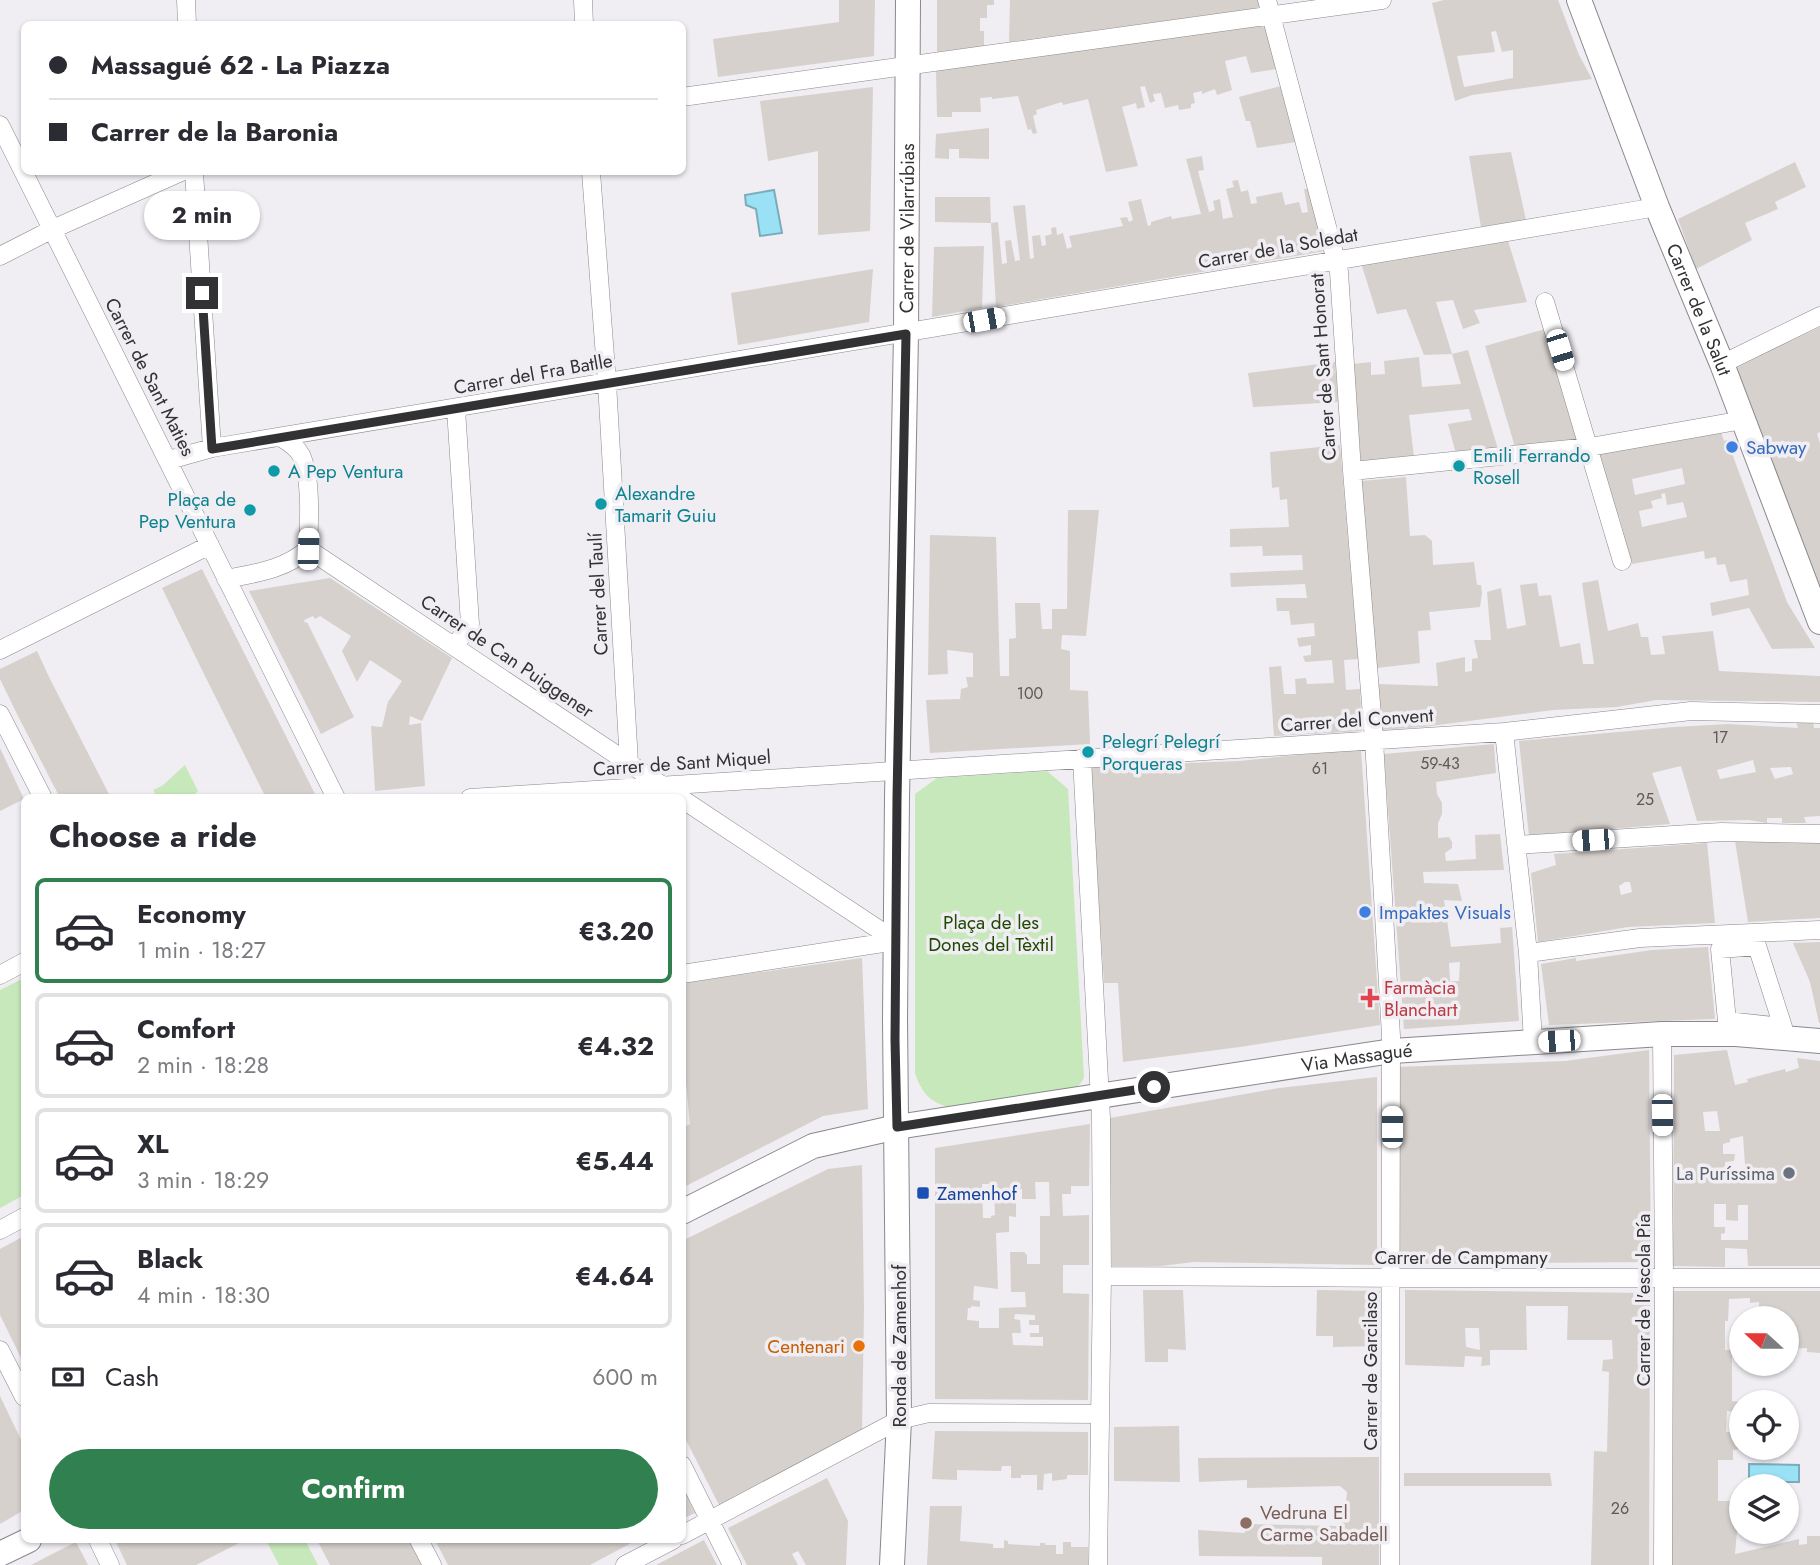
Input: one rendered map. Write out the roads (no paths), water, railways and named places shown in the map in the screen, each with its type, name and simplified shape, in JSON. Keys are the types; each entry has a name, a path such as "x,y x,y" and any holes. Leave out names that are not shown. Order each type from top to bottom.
{"street":[{"path":"186,0 187,21"},
{"path":"583,0 584,21"},
{"name":"Carrer de Vilarrúbias","path":"897,1127 897,772 906,334 908,0"},
{"path":"686,96 1269,8 1382,0"},
{"name":"Carrer de la Salut","path":"1578,0 1657,207 1722,364 1819,619"},
{"name":"Carrer de Sant Honorat","path":"1269,8 1339,272 1374,740 1392,1051"},
{"name":"Carrer de Sant Maties","path":"0,125 21,167"},
{"name":"Carrer de Sant Maties","path":"25,175 334,794"},
{"path":"0,256 52,229 174,175"},
{"path":"194,175 212,449"},
{"name":"Carrer del Taulí","path":"591,175 607,383 629,763"},
{"name":"Carrer de la Soledat","path":"906,334 1336,259 1657,207"},
{"path":"1545,302 1622,561"},
{"path":"1722,364 1820,316"},
{"name":"Carrer del Fra Batlle","path":"169,460 280,437 906,334"},
{"path":"455,646 470,624 456,409"},
{"path":"1352,471 1590,447 1743,420"},
{"path":"226,579 280,568 296,560 308,549 309,511 303,464 293,444 280,437"},
{"path":"0,650 210,545"},
{"name":"Carrer de Can Puiggener","path":"308,549 676,794"},
{"name":"Carrer del Convent","path":"897,772 1504,732 1691,711 1820,714"},
{"path":"0,714 41,794"},
{"path":"1504,732 1528,953 1533,1043"},
{"path":"1082,758 1101,1095 1102,1276 1098,1565"},
{"name":"Carrer de Sant Miquel","path":"535,794 843,773 897,772"},
{"name":"Carrer de Can Puiggener","path":"686,801 896,941"},
{"path":"1517,845 1721,832 1820,834"},
{"path":"1528,953 1640,938 1820,930"},
{"path":"686,973 896,941"},
{"path":"1757,946 1783,1027 1727,1021 1720,949 1757,946"},
{"path":"0,975 21,964"},
{"name":"Via Massagué","path":"686,1210 813,1146 897,1127 1392,1051 1662,1034 1735,1034 1820,1041"},
{"name":"Carrer de l'escola Pía","path":"1662,1034 1663,1565"},
{"name":"Carrer de Garcilaso","path":"1390,1565 1392,1051"},
{"name":"Ronda de Zamenhof","path":"892,1565 899,1420 897,1127"},
{"path":"0,1230 21,1219"},
{"name":"Carrer de Campmany","path":"1102,1276 1820,1278"},
{"path":"0,1350 21,1391"},
{"path":"686,1533 899,1420 929,1413 1100,1414"},
{"path":"686,1473 732,1565"},
{"path":"0,1555 23,1543"},
{"path":"99,1543 110,1565"},
{"path":"421,1543 432,1565"},
{"path":"625,1565 667,1543"}],"water":[{"path":"774,190 782,233 760,236 756,209 746,205 745,195"},
{"path":"1749,1464 1799,1465 1799,1474 1749,1474"}],"place":[{"name":"Sabway","path":"1732,447"},
{"name":"Emili Ferrando Rosell","path":"1459,466"},
{"name":"A Pep Ventura","path":"274,471"},
{"name":"Alexandre Tamarit Guiu","path":"601,504"},
{"name":"Plaça de Pep Ventura","path":"250,510"},
{"name":"Pelegrí Pelegrí Porqueras","path":"1088,752"},
{"name":"Impaktes Visuals","path":"1365,912"},
{"name":"Farmàcia Blanchart","path":"1370,998"},
{"name":"La Puríssima","path":"1789,1173"},
{"name":"Zamenhof","path":"923,1193"},
{"name":"Centenari","path":"859,1346"},
{"name":"Vedruna El Carme Sabadell","path":"1246,1523"}],"park label":[{"name":"Plaça de les Dones del Tèxtil","path":"991,933"}]}
